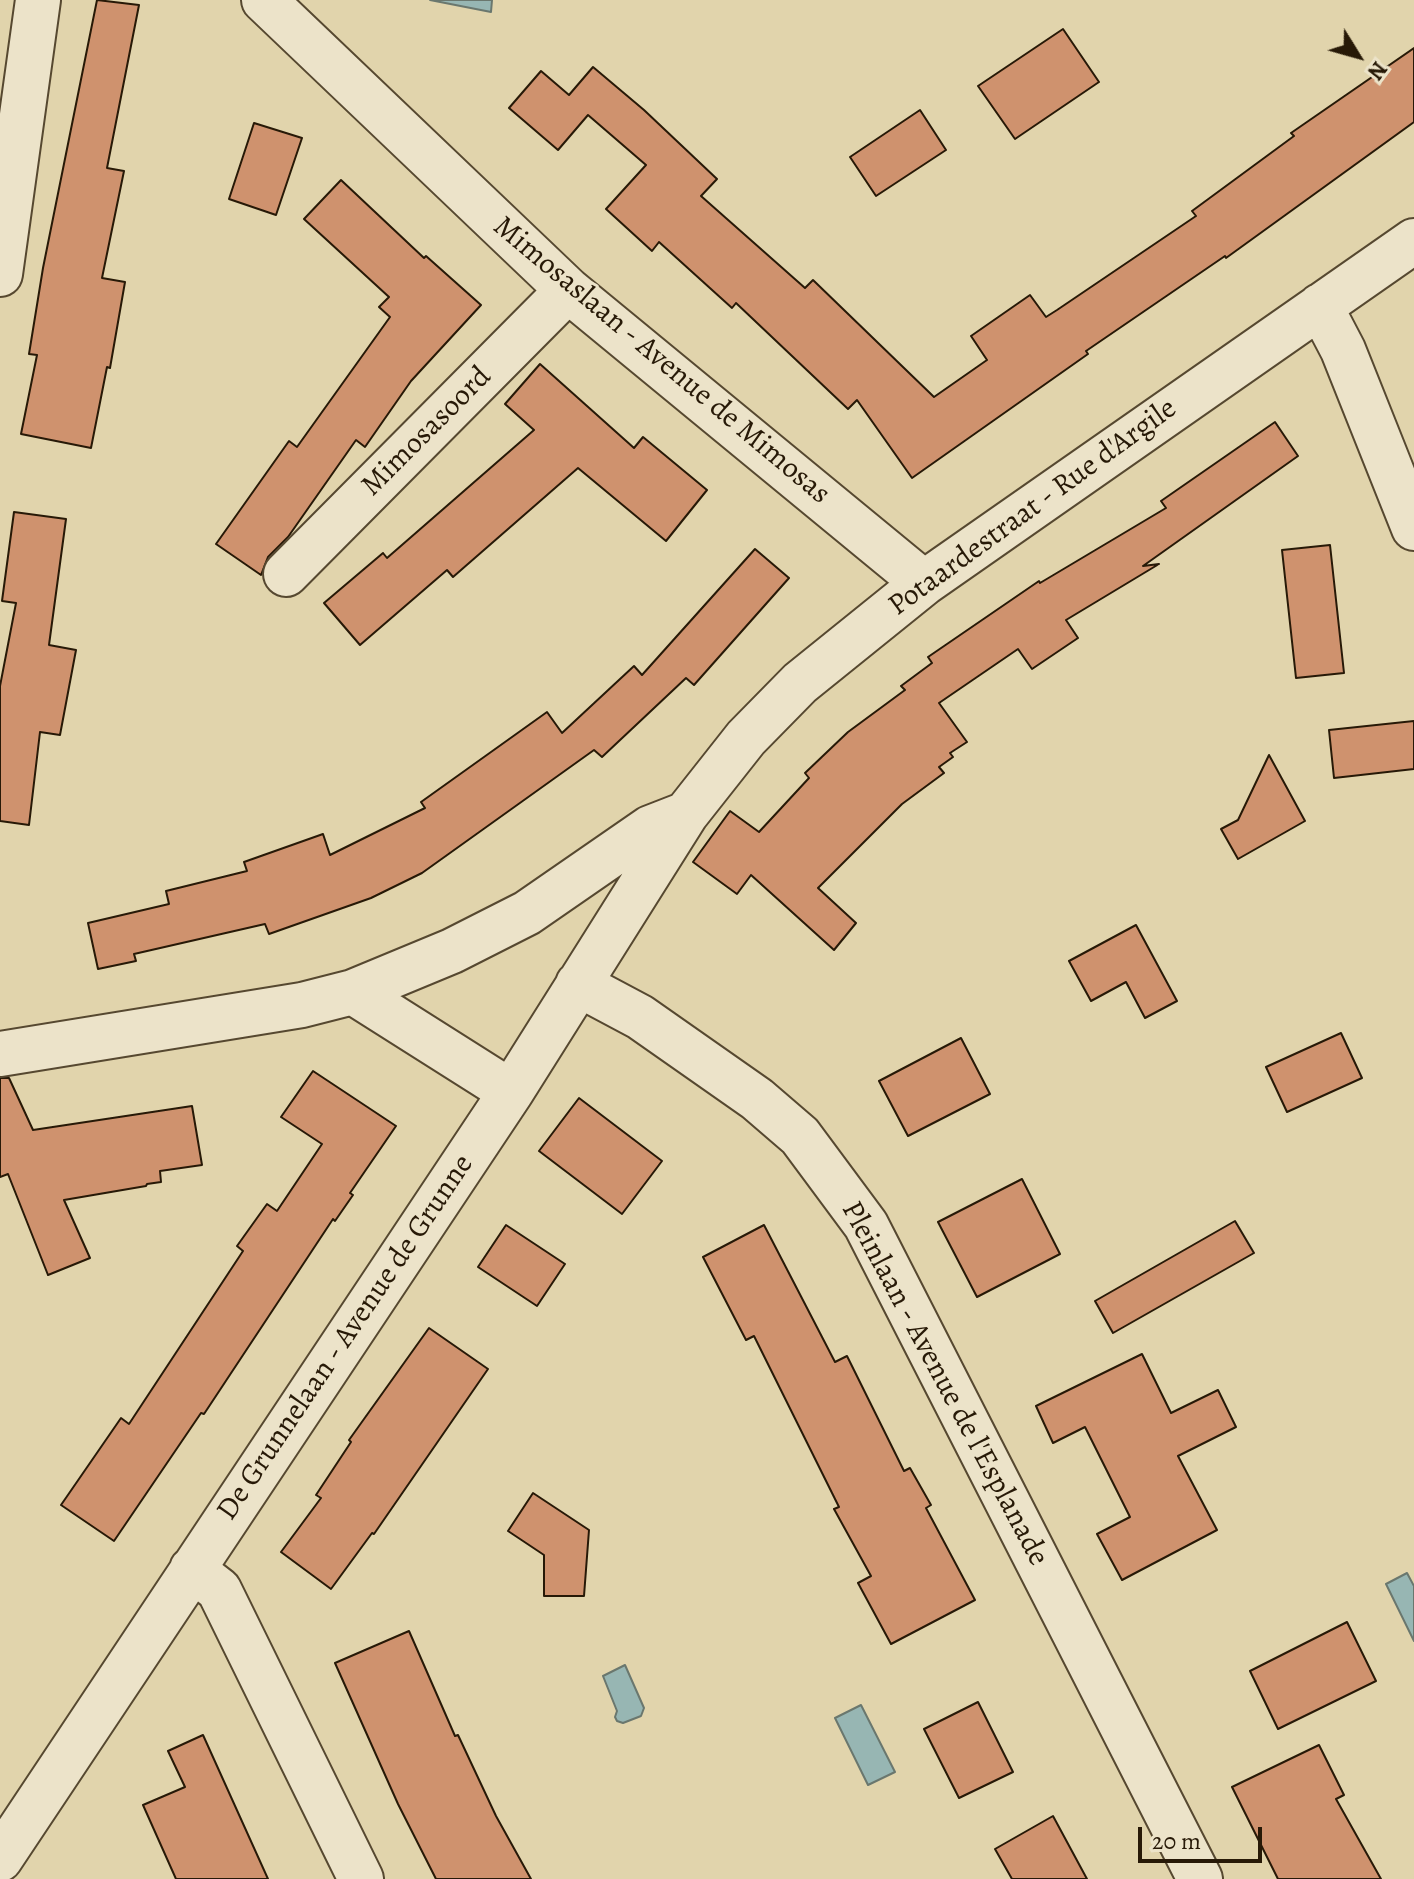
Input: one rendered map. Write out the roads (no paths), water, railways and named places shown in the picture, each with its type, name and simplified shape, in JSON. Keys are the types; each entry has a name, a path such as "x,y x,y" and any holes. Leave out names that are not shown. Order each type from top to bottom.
{"street":[{"path":"0,274 38,0"},
{"name":"Mimosaslaan - Avenue de Mimosas","path":"264,0 568,290 924,583"},
{"name":"Potaardestraat - Rue d'Argile","path":"686,814 746,738 800,683 924,583 1414,241"},
{"name":"Mimosasoord","path":"286,574 568,290"},
{"path":"1320,306 1343,350 1414,528"},
{"path":"0,1054 302,1005 353,992 452,951 527,913 650,828 686,814"},
{"name":"De Grunnelaan - Avenue de Grunne","path":"0,1859 511,1092 686,814"},
{"name":"Pleinlaan - Avenue de l'Esplanade","path":"578,984 640,1017 757,1099 800,1136 850,1201 866,1225 1200,1879"},
{"path":"353,992 511,1092"},
{"path":"192,1569 219,1590 361,1879"}],"water":[{"path":"430,0 492,0 491,12"},
{"path":"1407,1573 1414,1586 1414,1641 1386,1584"},
{"path":"625,1665 644,1708 641,1716 623,1723 615,1717 617,1711 603,1676"},
{"path":"861,1705 895,1772 868,1785 835,1718"}]}
